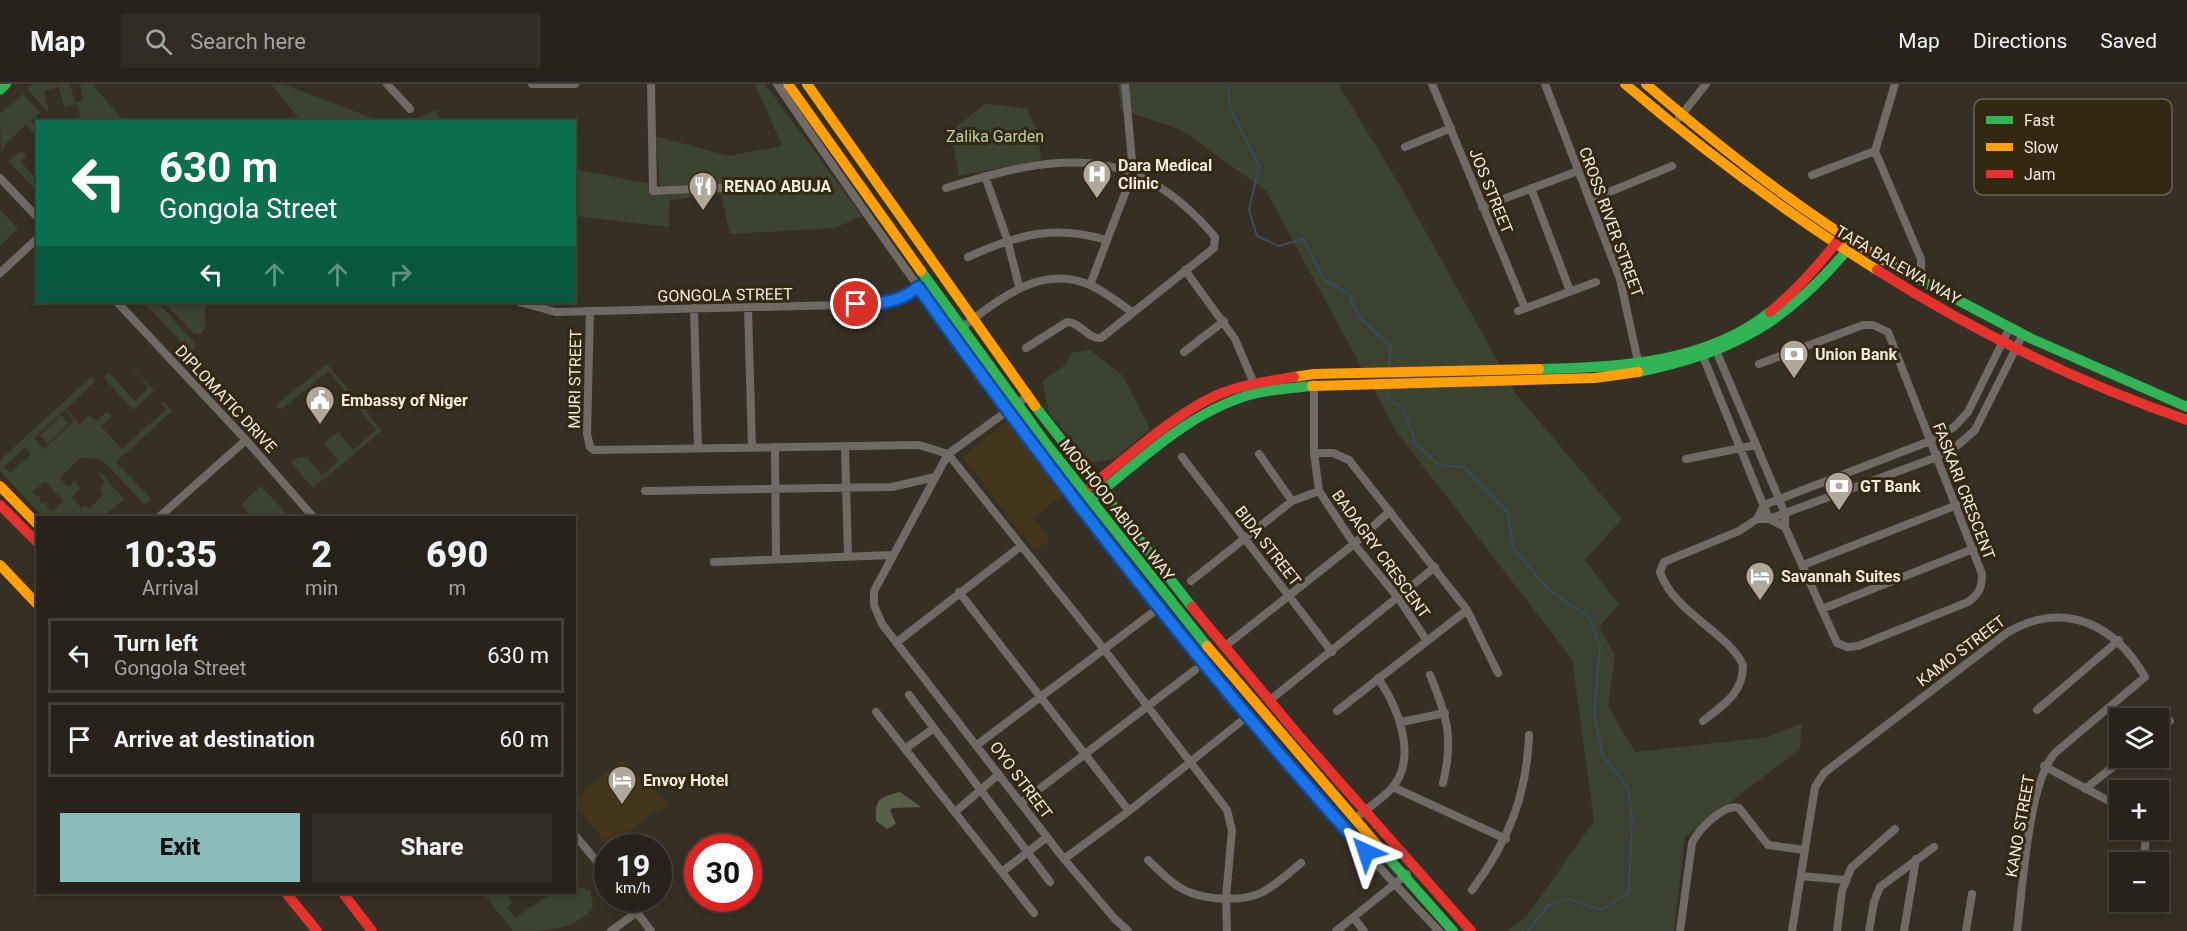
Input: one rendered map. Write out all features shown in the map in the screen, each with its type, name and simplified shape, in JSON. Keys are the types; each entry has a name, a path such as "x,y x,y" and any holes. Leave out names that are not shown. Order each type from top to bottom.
{"main road":[{"path":"0,90 6,84"},
{"name":"MOSHOOD ABIOLA WAY","path":"788,84 1016,405 1040,446 1086,496 1219,663 1453,931"},
{"name":"MOSHOOD ABIOLA WAY","path":"807,84 1028,396 1098,488 1269,701 1471,931"},
{"name":"TAFA BALEWA WAY","path":"1625,84 1673,126 1767,199 1845,253 1943,310 2017,348 2132,400 2187,420"},
{"name":"TAFA BALEWA WAY","path":"1646,84 1738,161 1854,242 2022,336 2187,407"},
{"path":"1716,349 1774,310 1814,274 1843,234"},
{"path":"1086,496 1181,428 1256,388 1314,380 1453,378 1596,368 1640,368 1702,354 1716,349 1793,308 1854,242"},
{"path":"0,486 36,523"},
{"path":"0,505 36,541"},
{"path":"0,565 36,603"},
{"path":"287,894 317,931"},
{"path":"344,894 372,931"}],"street":[{"path":"387,84 410,109"},
{"path":"532,84 575,84"},
{"path":"651,84 653,191 734,187"},
{"path":"777,84 1007,412 1040,446 1249,715 1337,821 1438,931"},
{"path":"1090,285 1133,172 1125,84"},
{"name":"JOS STREET","path":"1432,84 1521,310 1570,291"},
{"name":"CROSS RIVER STREET","path":"1545,84 1620,279 1640,368"},
{"path":"1673,126 1706,84"},
{"path":"1895,84 1875,151 1921,259 1921,280"},
{"path":"1405,147 1450,128"},
{"path":"1812,176 1875,151"},
{"path":"946,188 985,176 1082,161 1133,172 1173,195 1215,237 1214,248 1101,338 1091,337 1081,327 1067,322 1026,348"},
{"path":"1590,200 1672,166"},
{"path":"1482,207 1578,171"},
{"path":"985,176 1007,239 1019,286"},
{"path":"0,178 36,216"},
{"path":"1531,188 1570,291 1596,282"},
{"path":"968,257 1007,239 1065,232 1106,240"},
{"path":"0,273 36,240"},
{"path":"1185,270 1224,321 1242,351 1256,388"},
{"path":"961,328 1019,286 1051,279 1090,285 1132,312"},
{"name":"GONGOLA STREET","path":"523,303 556,312 879,304 904,296 927,280"},
{"name":"DIPLOMATIC DRIVE","path":"118,303 246,440 312,516"},
{"path":"694,308 698,448 919,445 948,454 1103,648 1227,810 1231,821 1226,898 1227,931"},
{"path":"748,308 752,447"},
{"name":"MURI STREET","path":"590,311 587,434 590,447 601,451 698,448"},
{"path":"1184,352 1224,321"},
{"name":"FASKARI CRESCENT","path":"1716,349 1785,514 1785,527 1837,643 1847,647 1858,646 1968,603 1977,595 1982,585 1982,574 1909,388 1896,345 1888,332 1881,327 1863,325 1759,364"},
{"path":"1703,721 1736,693 1743,676 1743,665 1728,647 1671,592 1660,572 1664,562 1739,531 1757,519 1764,505 1930,441 1960,421 2009,329"},
{"path":"1757,519 1769,519 1785,514 1937,457 1968,437 1981,421 2022,336"},
{"path":"1702,354 1769,519 1785,527"},
{"name":"BADAGRY CRESCENT","path":"1314,380 1314,453 1319,491 1354,544 1427,640"},
{"path":"1980,386 1995,394"},
{"path":"948,454 1028,396"},
{"path":"160,516 246,440"},
{"path":"1686,459 1739,446 1756,445"},
{"path":"845,446 848,556"},
{"path":"775,447 776,559"},
{"path":"1314,453 1333,453 1349,460 1467,610 1498,673"},
{"name":"OYO STREET","path":"948,454 892,555 873,596 876,613 1064,859 1128,931"},
{"path":"1259,454 1292,501"},
{"name":"BIDA STREET","path":"1182,457 1332,652"},
{"path":"645,491 846,490 903,487 935,477"},
{"path":"1191,581 1292,501 1319,491"},
{"path":"1803,565 1956,505"},
{"path":"1224,647 1354,544 1390,511"},
{"path":"897,642 1021,546"},
{"path":"1822,609 1973,549"},
{"path":"714,562 892,555"},
{"path":"1269,701 1435,567"},
{"path":"959,592 1129,811"},
{"path":"1337,711 1467,610"},
{"path":"977,745 1152,613"},
{"name":"KAMO STREET","path":"1805,850 1815,787 1830,767 2020,625 2034,620 2060,618 2099,628 2119,640 2138,665"},
{"path":"2037,710 2119,640"},
{"name":"KANO STREET","path":"2017,931 2035,798 2044,766 2056,752 2145,677 2138,665"},
{"path":"1021,804 1195,670"},
{"path":"1430,675 1445,713 1450,756 1443,783"},
{"path":"1354,819 1393,787 1401,765 1401,722 1378,678"},
{"path":"909,695 1050,882"},
{"path":"876,712 1034,913"},
{"path":"1401,722 1445,713"},
{"path":"1064,859 1129,811 1249,715"},
{"path":"905,749 934,728"},
{"path":"1472,890 1506,839 1524,784 1529,735"},
{"path":"2044,766 2109,801"},
{"path":"2085,789 2111,768"},
{"path":"955,812 999,774"},
{"path":"1393,787 1506,839"},
{"path":"1680,931 1692,843 1698,832 1731,806 1739,808 1768,844 1805,850 1792,931"},
{"path":"1837,931 1845,880 1851,868 1895,829"},
{"path":"576,836 594,858"},
{"path":"1002,872 1047,837"},
{"path":"1869,931 1874,902 1880,887 1934,846"},
{"path":"1148,860 1173,883 1188,892 1226,898 1252,896 1263,892 1300,863"},
{"path":"1904,931 1917,860"},
{"path":"1336,931 1414,868"},
{"path":"1801,876 1845,880"},
{"path":"1966,931 1972,894"},
{"path":"611,931 637,912 651,931"},
{"path":"1354,918 1364,931"}],"shaded area":[{"path":"1009,420 1062,488 1064,494 1034,518 1050,539 1035,551 962,457"},
{"name":"Envoy Hotel","path":"621,760 670,806 653,813 626,834 599,834 576,805 576,798"}],"green space":[{"path":"33,84 70,84 75,103 83,100 80,84 92,84 123,120 81,120 77,104 64,107 59,87 44,91 49,113 27,89"},
{"path":"271,84 283,84 377,120 300,120"},
{"path":"755,84 765,84 862,216 835,228 730,234 721,194 670,200 669,227 576,216 576,169 660,186 656,136 728,156 782,146"},
{"path":"1118,84 1338,84 1399,184 1516,394 1622,519 1585,560 1619,605 1599,627 1615,655 1608,706 1635,752 1768,737 1802,723 1800,749 1685,837 1674,931 1507,931 1527,916 1594,821 1572,659 1396,431 1266,191 1180,129 1121,110"},
{"path":"23,94 40,113 31,121 36,127 36,136 26,125 6,143 1,153 0,114"},
{"name":"Zalika Garden","path":"985,104 1026,108 1038,133 1041,160 959,176 950,132"},
{"path":"436,110 441,120 413,120"},
{"path":"21,151 26,156 21,162 36,178 36,190 8,161"},
{"path":"0,209 18,229 0,246"},
{"path":"145,303 158,303 195,343 191,353"},
{"path":"164,303 206,303 205,328 201,334 194,334"},
{"path":"1090,350 1123,376 1150,429 1114,459 1092,463 1049,413 1042,381 1065,365 1072,353"},
{"path":"125,359 154,391 133,410 104,378 109,373 135,401 149,388"},
{"path":"327,364 382,431 313,488 291,463 297,458 307,457 322,475 338,461 324,443 338,432 353,450 376,430 329,371 280,410 276,405"},
{"path":"92,376 96,381 66,409 80,424 90,415 97,421 107,411 112,416 101,426 122,449 166,409 161,403 163,401 172,411 116,462 151,499 145,505 101,459 80,458 60,478 68,487 77,480 76,484 81,488 72,497 81,508 85,505 89,509 103,495 100,491 105,482 97,473 101,473 124,499 104,516 42,516 0,471 0,460","holes":["65,410 74,421 44,449 34,438","25,447 31,454 10,473 4,467","45,481 63,501 53,511 49,510 45,502 42,504 39,500 41,498 32,493"]},
{"path":"61,415 69,424 48,444 40,435"},
{"path":"261,486 288,516 245,516 248,513 241,504"},
{"path":"900,792 921,807 893,808 890,810 896,824 887,829 876,821 876,808 883,798"},
{"path":"576,883 580,889 583,887 587,892 590,889 593,908 586,916 567,925 546,930 513,931 484,894 508,894 513,902 507,907 515,918 551,894 576,894"}],"waterway":[{"path":"1228,84 1230,108 1259,166 1249,210 1257,236 1279,246 1303,239 1325,281 1348,293 1359,317 1391,347 1389,367"},
{"path":"1388,388 1387,398 1404,409 1416,444 1439,465 1464,467 1508,513 1513,548 1549,590 1590,618 1600,646 1594,713 1603,756 1628,788 1632,818 1629,893 1601,910 1569,899 1548,905 1528,931"}],"traffic: fast":[{"path":"0,90 6,84"},
{"path":"1638,372 1705,354 1759,329 1807,293 1854,242"},
{"path":"1893,266 2030,338 2187,407"},
{"path":"921,271 1045,442 1207,646"},
{"path":"1539,369 1629,364 1690,352 1745,329 1770,312"},
{"path":"1097,495 1172,435 1213,410 1257,393 1312,386"},
{"path":"1035,406 1192,607"},
{"path":"1384,853 1453,931"}],"traffic: slow":[{"path":"788,84 921,271"},
{"path":"807,84 1035,406"},
{"path":"1625,84 1748,182 1877,270"},
{"path":"1646,84 1765,181 1828,225 1893,266"},
{"path":"1294,377 1314,374 1539,369"},
{"path":"1312,386 1595,378 1638,372"},
{"path":"0,486 36,523"},
{"path":"0,565 36,603"},
{"path":"1207,646 1384,853"}],"traffic: jam":[{"path":"1770,312 1809,275 1843,234"},
{"path":"1877,270 1951,314 2028,354 2107,390 2187,420"},
{"path":"1091,486 1171,422 1206,401 1240,387 1294,377"},
{"path":"0,505 36,541"},
{"path":"1192,607 1299,736 1471,931"},
{"path":"287,894 317,931"},
{"path":"344,894 372,931"}],"place":[{"name":"Dara Medical Clinic","path":"1097,200"},
{"name":"RENAO ABUJA","path":"703,212"},
{"name":"Union Bank","path":"1794,380"},
{"name":"Embassy of Niger","path":"320,426"},
{"name":"GT Bank","path":"1839,512"},
{"name":"Savannah Suites","path":"1760,602"},
{"name":"Envoy Hotel","path":"622,806"}],"route":[{"path":"856,304 887,302 904,296 918,287 1007,412 1159,606 1337,821 1366,852"}]}
